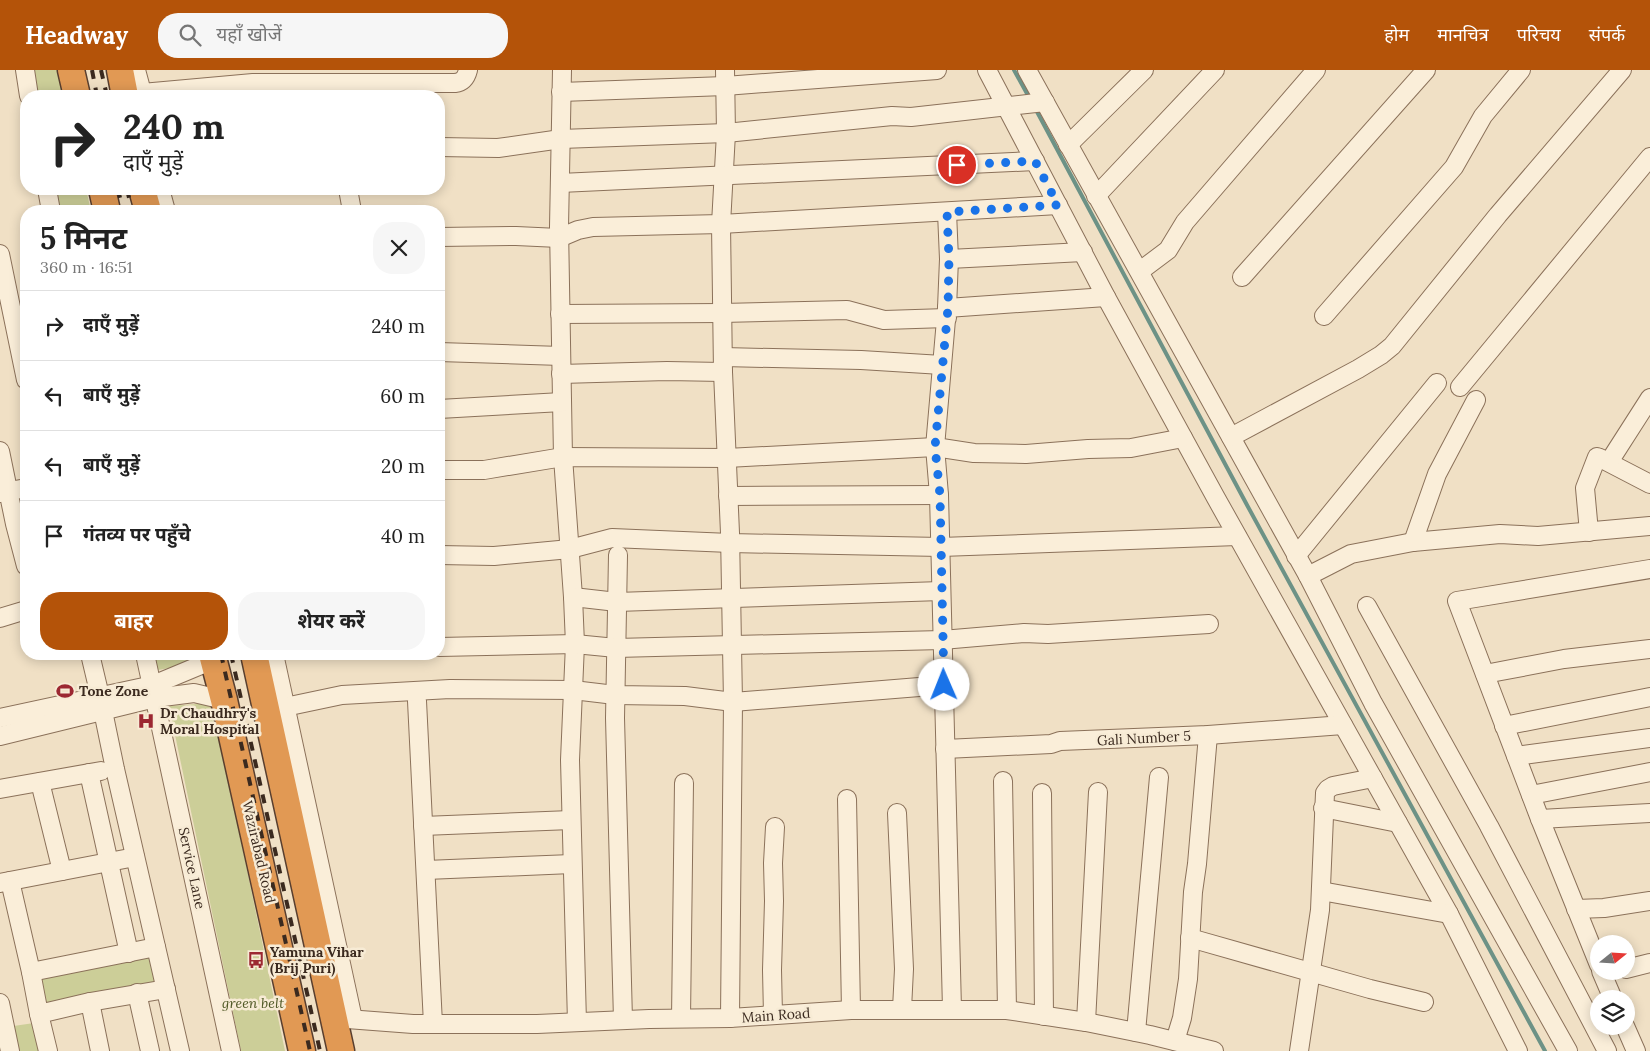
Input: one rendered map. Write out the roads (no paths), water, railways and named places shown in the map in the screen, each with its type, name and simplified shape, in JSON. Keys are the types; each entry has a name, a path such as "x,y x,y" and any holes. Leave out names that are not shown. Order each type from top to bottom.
{"highway":[{"path":"71,70 76,90"},
{"path":"120,70 134,90"},
{"name":"Wazirabad Road","path":"213,660 224,700 302,1051"},
{"path":"255,660 344,1018 342,1051"}],"street":[{"path":"24,70 29,90"},
{"path":"136,70 137,90"},
{"path":"168,90 253,76 427,76 460,82 467,77 468,70"},
{"path":"562,70 559,238 560,314 563,457 573,596 574,644 570,760 577,1022"},
{"path":"562,92 725,78 937,70"},
{"path":"986,70 1183,438 1449,914 1518,1051"},
{"path":"1068,145 1144,70"},
{"path":"1096,196 1216,70"},
{"path":"1140,271 1168,250 1185,222 1316,70"},
{"path":"1242,277 1426,70"},
{"path":"1324,316 1454,167 1483,116 1521,70"},
{"path":"1231,437 1358,369 1392,346 1498,215 1622,70"},
{"path":"1032,72 1045,102 1068,145 1140,271 1308,576 1373,703 1568,1051"},
{"path":"725,78 726,133 721,224 723,365 730,543 733,702 730,1018"},
{"path":"445,147 498,148 561,139 726,133 892,116 911,117 1045,102"},
{"path":"1460,387 1650,157"},
{"path":"560,183 1035,161"},
{"path":"445,237 516,236 559,238 578,230 593,227 721,224 1058,205"},
{"path":"947,212 949,259 947,313 935,447 940,495 952,1009"},
{"path":"949,259 1083,252"},
{"path":"0,254 8,334 20,365"},
{"path":"560,314 847,310 884,320 1106,297"},
{"path":"445,352 561,356"},
{"path":"561,374 667,371 723,365 861,360 942,365"},
{"path":"1296,556 1437,383"},
{"path":"1589,532 1585,488 1600,458 1650,398"},
{"path":"1413,542 1437,474 1476,400"},
{"path":"445,409 562,402"},
{"path":"445,470 484,470 563,457 727,458 935,447 974,453 1026,454 1131,448 1183,438"},
{"path":"0,451 4,492 20,546"},
{"path":"1600,458 1650,484"},
{"path":"4,492 20,489"},
{"path":"728,496 940,495"},
{"path":"1308,576 1351,554 1413,542 1500,534 1538,536 1650,526"},
{"path":"445,555 494,556 570,548 612,538 730,543 941,547 1237,536"},
{"path":"618,555 616,695 622,1020"},
{"path":"1590,938 1576,909 1540,819 1457,602 1650,569"},
{"path":"573,596 617,602 942,591"},
{"path":"1367,606 1489,826 1607,1051"},
{"path":"0,618 20,612"},
{"path":"445,647 574,644 616,648 942,640 1024,633 1048,634 1209,624"},
{"path":"1485,674 1564,659 1650,649"},
{"path":"91,660 180,1051"},
{"name":"Service Lane","path":"146,660 231,1051"},
{"path":"154,691 207,660"},
{"path":"275,660 344,1018"},
{"path":"285,707 342,694 450,689 573,690 616,695 685,696 733,702 944,685"},
{"path":"0,718 102,703 154,691 194,693 224,700"},
{"path":"1504,726 1650,697"},
{"path":"417,701 433,1024"},
{"path":"0,736 102,703"},
{"name":"Gali Number 5","path":"945,749 1051,744 1060,741 1208,735 1343,725"},
{"path":"1176,1041 1182,1018 1188,979 1208,735"},
{"path":"1516,756 1650,738"},
{"path":"0,789 115,769"},
{"path":"1531,795 1650,772"},
{"path":"89,773 129,952"},
{"path":"1136,1032 1159,777"},
{"path":"1299,1051 1321,890 1325,793 1328,789 1372,778"},
{"path":"1003,781 1007,1010"},
{"path":"40,782 62,871"},
{"path":"681,1018 684,783"},
{"path":"1086,1022 1098,792"},
{"path":"1042,793 1044,1016"},
{"path":"848,799 850,1010"},
{"path":"1323,808 1398,823"},
{"path":"1540,819 1650,812"},
{"path":"897,813 904,969 902,1009"},
{"path":"423,826 571,820"},
{"path":"773,1015 773,863 775,827"},
{"path":"48,1051 31,972 5,882 135,857"},
{"path":"426,870 572,864"},
{"path":"1321,890 1449,914"},
{"path":"1576,909 1604,908 1650,901"},
{"path":"1190,938 1370,989 1424,1002"},
{"path":"31,972 156,947"},
{"path":"1635,967 1650,963"},
{"path":"39,1014 90,1002 166,989"},
{"path":"137,993 150,1051"},
{"path":"90,1002 100,1051"},
{"path":"0,1003 10,1051"},
{"name":"Main Road","path":"344,1018 433,1024 730,1018 850,1010 1007,1010 1086,1022 1214,1051"},
{"path":"1630,1035 1636,1051"}],"waterway":[{"path":"1014,70 1030,99"},
{"path":"1035,108 1247,505 1545,1051"}],"railway":[{"path":"92,70 96,90"},
{"path":"101,70 106,90"},
{"path":"119,195 122,205"},
{"path":"128,195 131,205"},
{"path":"222,660 310,1051"},
{"path":"232,660 320,1051"}],"place":[{"name":"Tone Zone","path":"65,691"},
{"name":"Dr Chaudhry's Moral Hospital","path":"146,721"},
{"name":"Yamuna Vihar (Brij Puri)","path":"256,960"}],"park label":[{"name":"green belt","path":"253,1003"}]}
